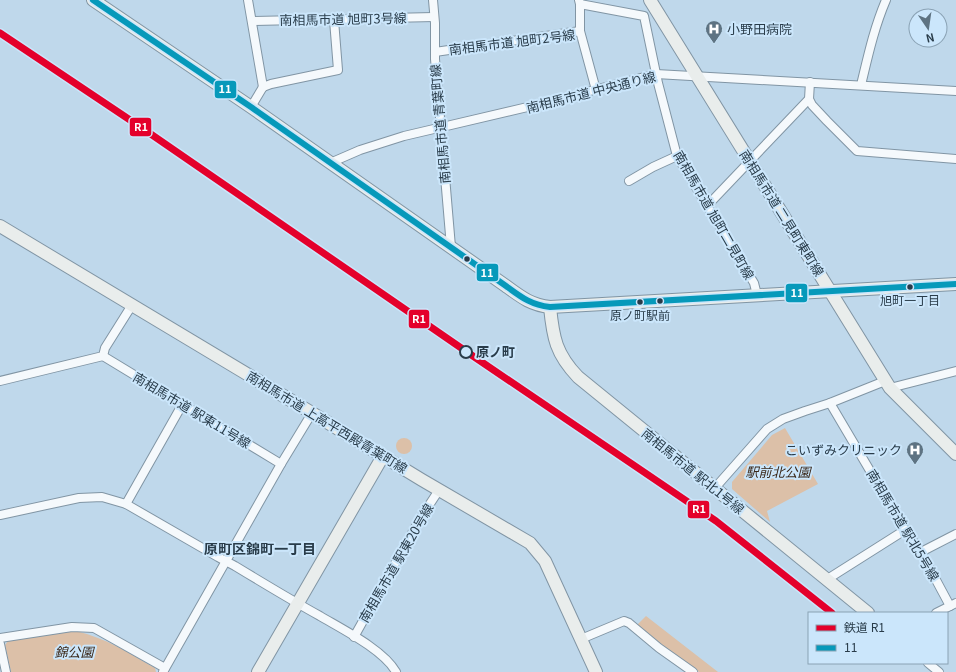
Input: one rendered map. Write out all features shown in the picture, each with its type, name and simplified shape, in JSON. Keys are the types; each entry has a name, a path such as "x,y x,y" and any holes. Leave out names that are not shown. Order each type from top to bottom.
{"street":[{"path":"93,0 251,107 526,300 539,306 550,307 956,284"},
{"path":"248,0 263,87"},
{"name":"南相馬市道 青葉町線","path":"433,0 435,52 451,247"},
{"name":"南相馬市道 二見町東町線","path":"650,0 888,384 956,454"},
{"path":"861,85 876,26 886,0"},
{"path":"580,31 579,2 644,16 656,11"},
{"name":"南相馬市道 旭町二見町線","path":"644,16 656,74 677,156 754,283 757,295"},
{"name":"南相馬市道 旭町3号線","path":"252,21 434,17"},
{"path":"251,107 263,87 338,70 334,20"},
{"name":"南相馬市道 旭町2号線","path":"435,52 580,31 596,90"},
{"name":"南相馬市道 中央通り線","path":"330,163 382,142 656,74 861,85 956,92"},
{"path":"810,82 809,98 812,105 855,149 860,152 956,159"},
{"path":"707,206 809,98"},
{"path":"629,181 653,167 677,156"},
{"name":"南相馬市道 上高平西殿青葉町線","path":"0,226 312,412 439,490 530,543 545,561 596,672"},
{"path":"0,381 102,356 105,348 132,305"},
{"name":"南相馬市道 駅北1号線","path":"550,307 556,344 561,356 578,377 867,612"},
{"name":"南相馬市道 駅東11号線","path":"102,356 281,464"},
{"path":"714,489 767,430 783,419 888,384 956,371"},
{"name":"南相馬市道 駅北5号線","path":"830,403 905,530 921,552 953,604"},
{"path":"126,504 182,404"},
{"path":"0,638 72,627 94,628 103,632 164,670 312,412"},
{"path":"258,672 383,456"},
{"name":"南相馬市道 駅東20号線","path":"354,636 420,519 439,490"},
{"path":"0,516 79,498 102,497 126,504 227,561 354,636 385,658 396,672"},
{"path":"826,580 905,530"},
{"path":"921,552 956,534"},
{"path":"938,612 953,604"},
{"path":"581,639 624,621 629,623 659,648 693,672"},
{"path":"0,644 6,672"},
{"path":"929,664 939,672"}],"green space":[{"name":"駅前北公園","path":"785,428 818,484 767,511 770,522 732,489 732,482 772,435"},
{"path":"404,438 410,440 412,446 410,452 404,454 398,452 396,446 398,440"},
{"path":"646,616 718,672 699,672 636,626"},
{"name":"錦公園","path":"76,631 117,646 155,668 156,672 11,672 5,645 8,641"}],"rail line":[{"name":"R1","path":"0,33 142,128 467,352 716,521 831,612"}],"transit line":[{"name":"11","path":"93,0 251,107 517,294 526,300 543,306 550,307 956,284"}],"place":[{"name":"小野田病院","path":"714,44"},
{"name":"旭町一丁目","path":"910,287"},
{"name":"原ノ町駅前","path":"640,302"},
{"name":"原ノ町","path":"466,352"},
{"name":"こいずみクリニック","path":"915,465"}],"district":[{"name":"原町区錦町一丁目","path":"260,549"}]}
